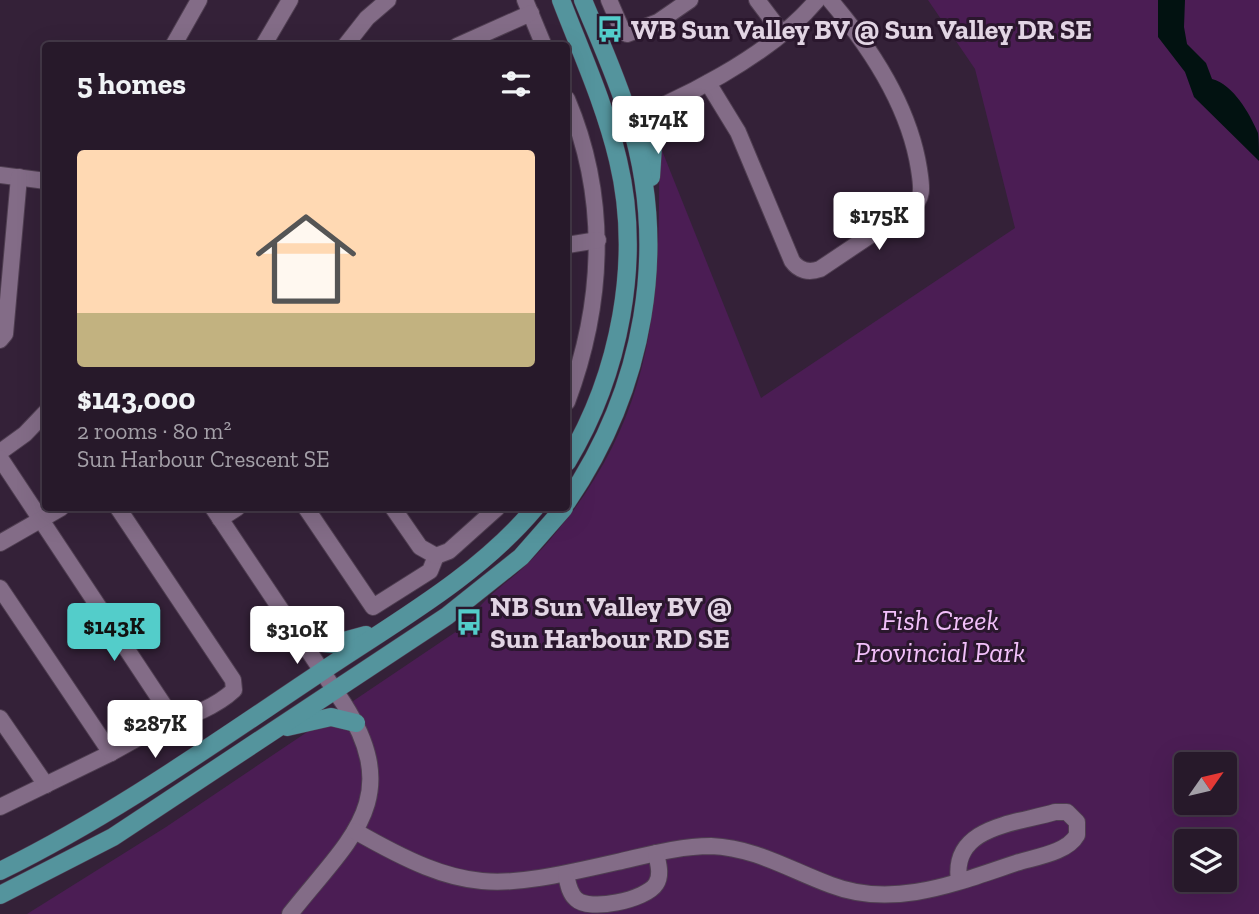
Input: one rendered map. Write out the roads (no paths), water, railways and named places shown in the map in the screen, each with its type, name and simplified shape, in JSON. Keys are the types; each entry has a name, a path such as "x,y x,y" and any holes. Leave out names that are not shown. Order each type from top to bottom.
{"main road":[{"path":"561,0 609,127 618,161 628,250 623,301 612,357 600,396 570,456"},
{"path":"583,0 630,120 648,202"},
{"path":"570,497 601,447 632,368 649,271 648,202 653,131 667,106"},
{"path":"0,871 118,807 389,627 487,557 532,511"},
{"path":"0,895 113,837 475,596 521,557 561,511"},
{"path":"302,641 333,644 389,627"},
{"path":"267,734 322,718 335,717 356,723"}],"street":[{"path":"175,42 199,0"},
{"path":"265,42 290,0"},
{"path":"348,42 367,18 388,0"},
{"path":"610,0 622,30 627,34 658,22 690,0"},
{"path":"757,0 782,33"},
{"path":"609,127 667,106 708,83 782,33 817,0"},
{"path":"708,83 738,132 792,261 798,268 811,271 820,269 911,208 918,202 921,187 915,150 903,113 884,75 830,0"},
{"path":"464,42 528,7 542,42"},
{"path":"570,108 583,148 593,193 598,240 593,313 574,356 570,382"},
{"path":"570,153 583,148"},
{"path":"0,175 42,180"},
{"path":"0,341 5,334 19,177"},
{"path":"570,245 598,240"},
{"path":"0,452 25,434 42,416"},
{"path":"0,458 163,704 167,718"},
{"path":"0,543 56,511"},
{"path":"120,511 233,680 234,690 227,696 179,720 167,718"},
{"path":"308,511 373,607 430,571 436,556 449,551 488,511"},
{"path":"395,511 420,547 436,556"},
{"path":"216,513 356,723 368,751 371,780 368,803 355,831 290,914"},
{"path":"0,588 111,753"},
{"path":"0,718 46,785"},
{"path":"0,807 111,753 156,728 167,718"},
{"path":"355,831 404,859 455,878 499,884 566,874 656,853 703,846 749,851 779,861 836,887 874,895 917,892 959,881 1068,846 1077,835 1077,822 1067,812 1055,812 974,837 960,855 959,881"},
{"path":"566,874 575,899 586,906 598,906 640,895 652,889 659,872 656,853"}],"place":[{"name":"WB Sun Valley BV @ Sun Valley DR SE","path":"610,29"},
{"name":"NB Sun Valley BV @ Sun Harbour RD SE","path":"469,622"}],"park label":[{"name":"Fish Creek Provincial Park","path":"940,636"}]}
